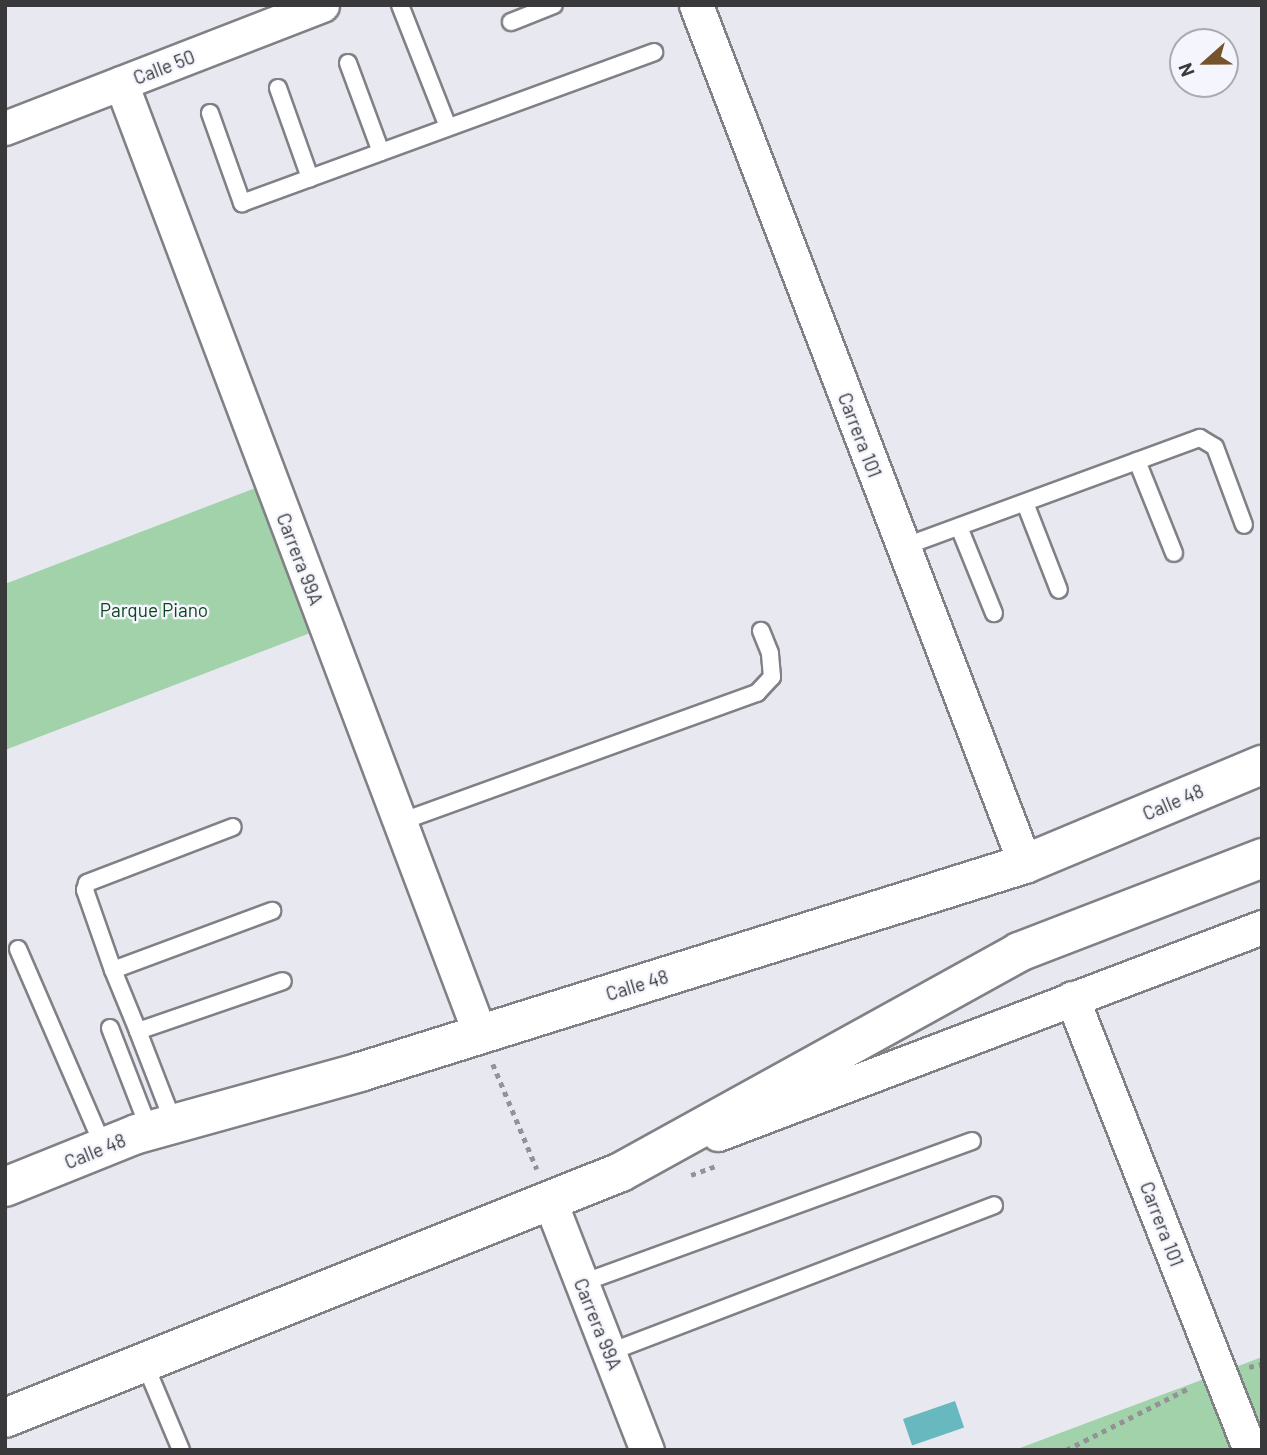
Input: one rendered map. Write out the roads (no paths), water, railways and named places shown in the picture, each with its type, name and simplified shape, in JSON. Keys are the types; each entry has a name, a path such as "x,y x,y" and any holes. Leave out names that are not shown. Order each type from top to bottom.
{"main road":[{"name":"Calle 48","path":"5,1187 162,1127 480,1034 1025,864 1262,765"},
{"path":"5,1418 621,1172 1018,952 1262,858"}],"street":[{"name":"Calle 50","path":"5,128 322,5"},
{"name":"Carrera 101","path":"696,5 1025,864"},
{"name":"Carrera 99A","path":"121,83 480,1034"},
{"path":"621,1172 1072,998 1260,932"},
{"name":"Carrera 101","path":"1072,998 1250,1450"},
{"name":"Carrera 99A","path":"549,1199 647,1450"}],"lane":[{"path":"400,5 448,128"},
{"path":"511,22 554,5"},
{"path":"210,113 242,203 654,52"},
{"path":"348,64 381,152"},
{"path":"278,88 310,178"},
{"path":"903,547 1200,438 1215,447 1244,525"},
{"path":"1137,461 1174,553"},
{"path":"1025,503 1059,590"},
{"path":"959,527 994,612"},
{"path":"400,822 757,693 772,677 770,653 761,631"},
{"path":"162,1127 138,1031 85,890 87,883 233,827"},
{"path":"113,970 272,911"},
{"path":"18,948 104,1147"},
{"path":"138,1031 283,981"},
{"path":"110,1028 162,1127"},
{"path":"582,1283 972,1141"},
{"path":"610,1352 994,1205"},
{"path":"144,1362 181,1450"}],"water":[{"path":"955,1401 964,1427 912,1445 903,1419"}],"park label":[{"name":"Parque Piano","path":"154,610"}]}
